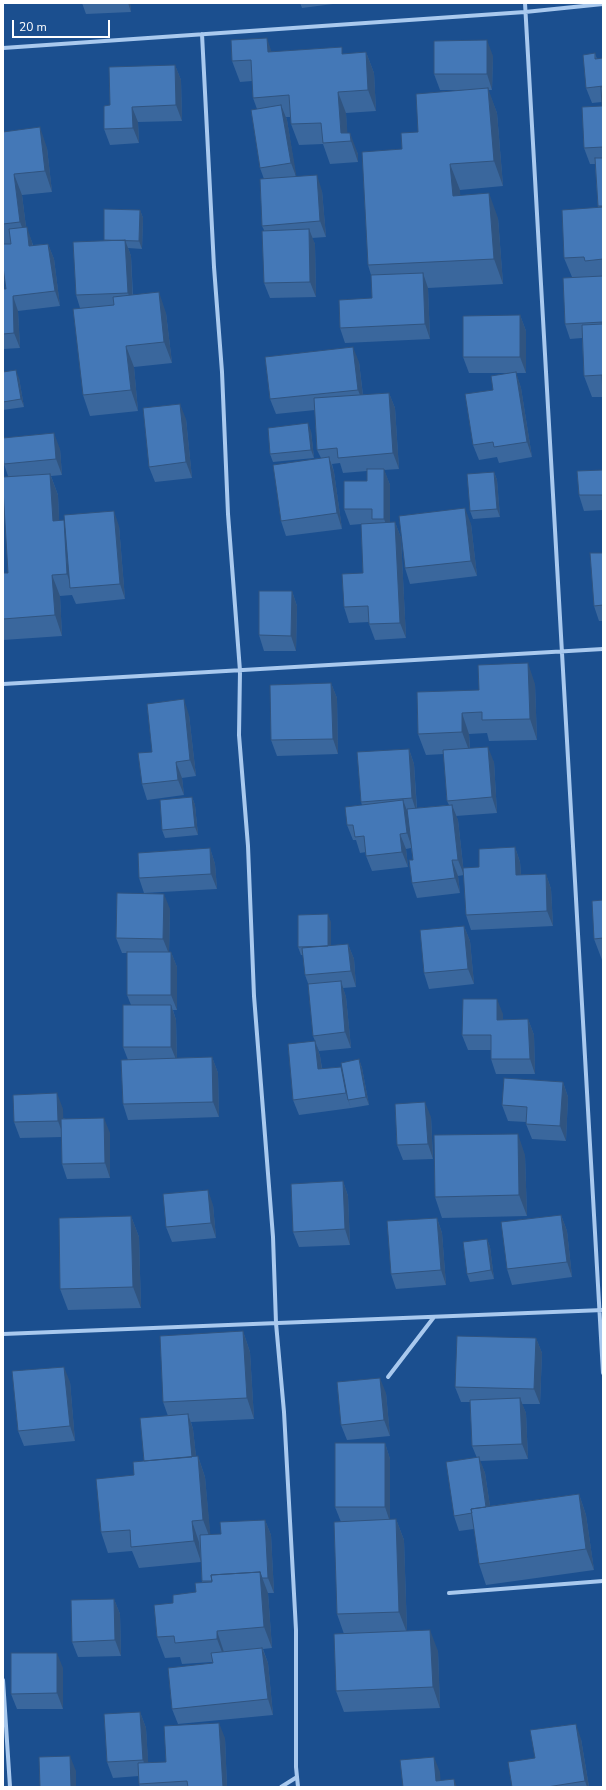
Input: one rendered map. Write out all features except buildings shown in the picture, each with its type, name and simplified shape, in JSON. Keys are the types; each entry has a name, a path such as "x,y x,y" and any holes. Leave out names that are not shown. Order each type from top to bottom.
{"street":[{"path":"525,3 601,1310 603,1373"},
{"path":"3,48 525,12 603,4"},
{"path":"202,34 214,267 222,372 228,514 240,671 239,735 248,846 254,996 273,1237 276,1323 284,1412 296,1630 298,1787"},
{"path":"3,684 603,649"},
{"path":"3,1334 601,1310"},
{"path":"388,1377 434,1317"},
{"path":"449,1593 603,1581"},
{"path":"3,1680 10,1787"},
{"path":"281,1787 297,1777"}]}
